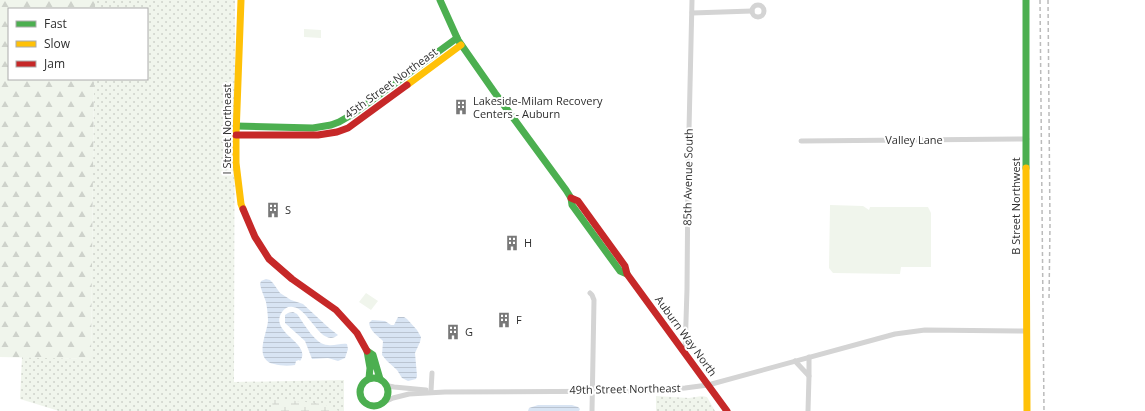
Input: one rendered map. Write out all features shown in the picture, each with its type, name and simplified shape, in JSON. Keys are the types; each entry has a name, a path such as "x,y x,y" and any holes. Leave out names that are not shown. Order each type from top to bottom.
{"street":[{"name":"I Street Northeast","path":"241,0 236,126 236,163 241,204 255,237 269,259 292,279 336,310 357,333 367,351 370,368 369,378"},
{"name":"Auburn Way North","path":"440,0 461,45 572,200 572,205 620,271 627,274"},
{"name":"85th Avenue South","path":"685,353 692,0"},
{"name":"B Street Northwest","path":"1026,0 1027,411"},
{"path":"692,13 752,11"},
{"name":"45th Street Northeast","path":"236,126 313,128 339,122 353,114 457,38"},
{"name":"45th Street Northeast","path":"236,135 318,136 342,130 358,121 461,45"},
{"name":"Valley Lane","path":"801,141 1027,139"},
{"name":"Auburn Way North","path":"572,200 578,201 591,218 625,266 627,274 727,411"},
{"path":"590,293 594,300 592,411"},
{"name":"49th Street Northeast","path":"379,406 393,398 409,394 445,392 592,390 648,391 685,388 708,385 895,334 925,330 1027,331"},
{"name":"I Street Northeast","path":"367,351 373,355 382,380"},
{"path":"808,411 809,357"},
{"path":"796,361 809,376"},
{"path":"431,391 432,372"},
{"path":"369,378 382,380 386,386 386,399 379,406 369,405 362,399 360,390 364,382 369,378"},
{"name":"49th Street Northeast","path":"382,380 389,386 401,389 445,392"},
{"path":"365,402 367,411"}],"green space":[{"path":"0,0 95,0 95,8 8,8 8,80 94,80 91,359 0,357"},
{"path":"95,0 235,0 234,382 344,380 344,411 59,411 20,399 22,357 91,359 94,80 148,80 148,8 95,8"},
{"path":"304,29 321,30 321,38 304,37"},
{"path":"830,205 863,206 869,210 870,207 928,207 931,213 931,267 901,267 900,274 833,273 829,268"},
{"path":"366,293 378,301 371,310 359,302"},
{"path":"656,396 689,398 702,396 707,397 715,411 656,411"},
{"path":"272,400 324,404 339,411 273,411"}],"water":[{"path":"266,279 273,283 280,293 291,300 303,304 338,335 332,338 326,337 299,309 293,307 285,308 279,319 281,326 301,349 302,355 300,361 296,361 295,365 277,365 268,361 264,357 263,346 268,314 260,284 261,281"},
{"path":"293,312 297,314 314,338 323,344 347,344 348,349 345,358 338,361 328,358 312,359 305,341 285,323 285,315"},
{"path":"398,317 404,317 407,319 421,337 415,353 417,376 416,379 408,381 402,378 397,370 382,355 383,341 373,331 369,323 372,320 385,321 391,325 394,325"},
{"path":"538,405 572,405 580,409 579,411 528,411 529,408"}],"railway":[{"path":"1040,0 1044,411"},
{"path":"1048,0 1050,225 1049,301"}],"traffic: fast":[{"path":"440,0 458,40 566,190 571,198 572,205 620,271 627,274"},
{"path":"1026,0 1026,168"},
{"path":"236,126 313,128 339,122 353,114 457,38"},
{"path":"369,378 370,368 367,351 373,355 380,379"},
{"path":"374,378 384,382 388,392 384,402 374,406 364,402 360,392 364,382 374,378"}],"traffic: slow":[{"path":"241,0 236,163 241,204 243,209"},
{"path":"407,85 461,45"},
{"path":"1026,168 1027,411"}],"traffic: jam":[{"path":"236,135 318,135 337,132 348,128 407,85"},
{"path":"571,198 578,201 625,266 627,274 727,411"},
{"path":"243,209 255,237 269,259 292,279 336,310 357,333 367,351"}],"place":[{"name":"Lakeside-Milam Recovery Centers - Auburn","path":"461,107"},
{"name":"S","path":"273,210"},
{"name":"H","path":"512,243"},
{"name":"F","path":"504,320"},
{"name":"G","path":"453,332"}]}
